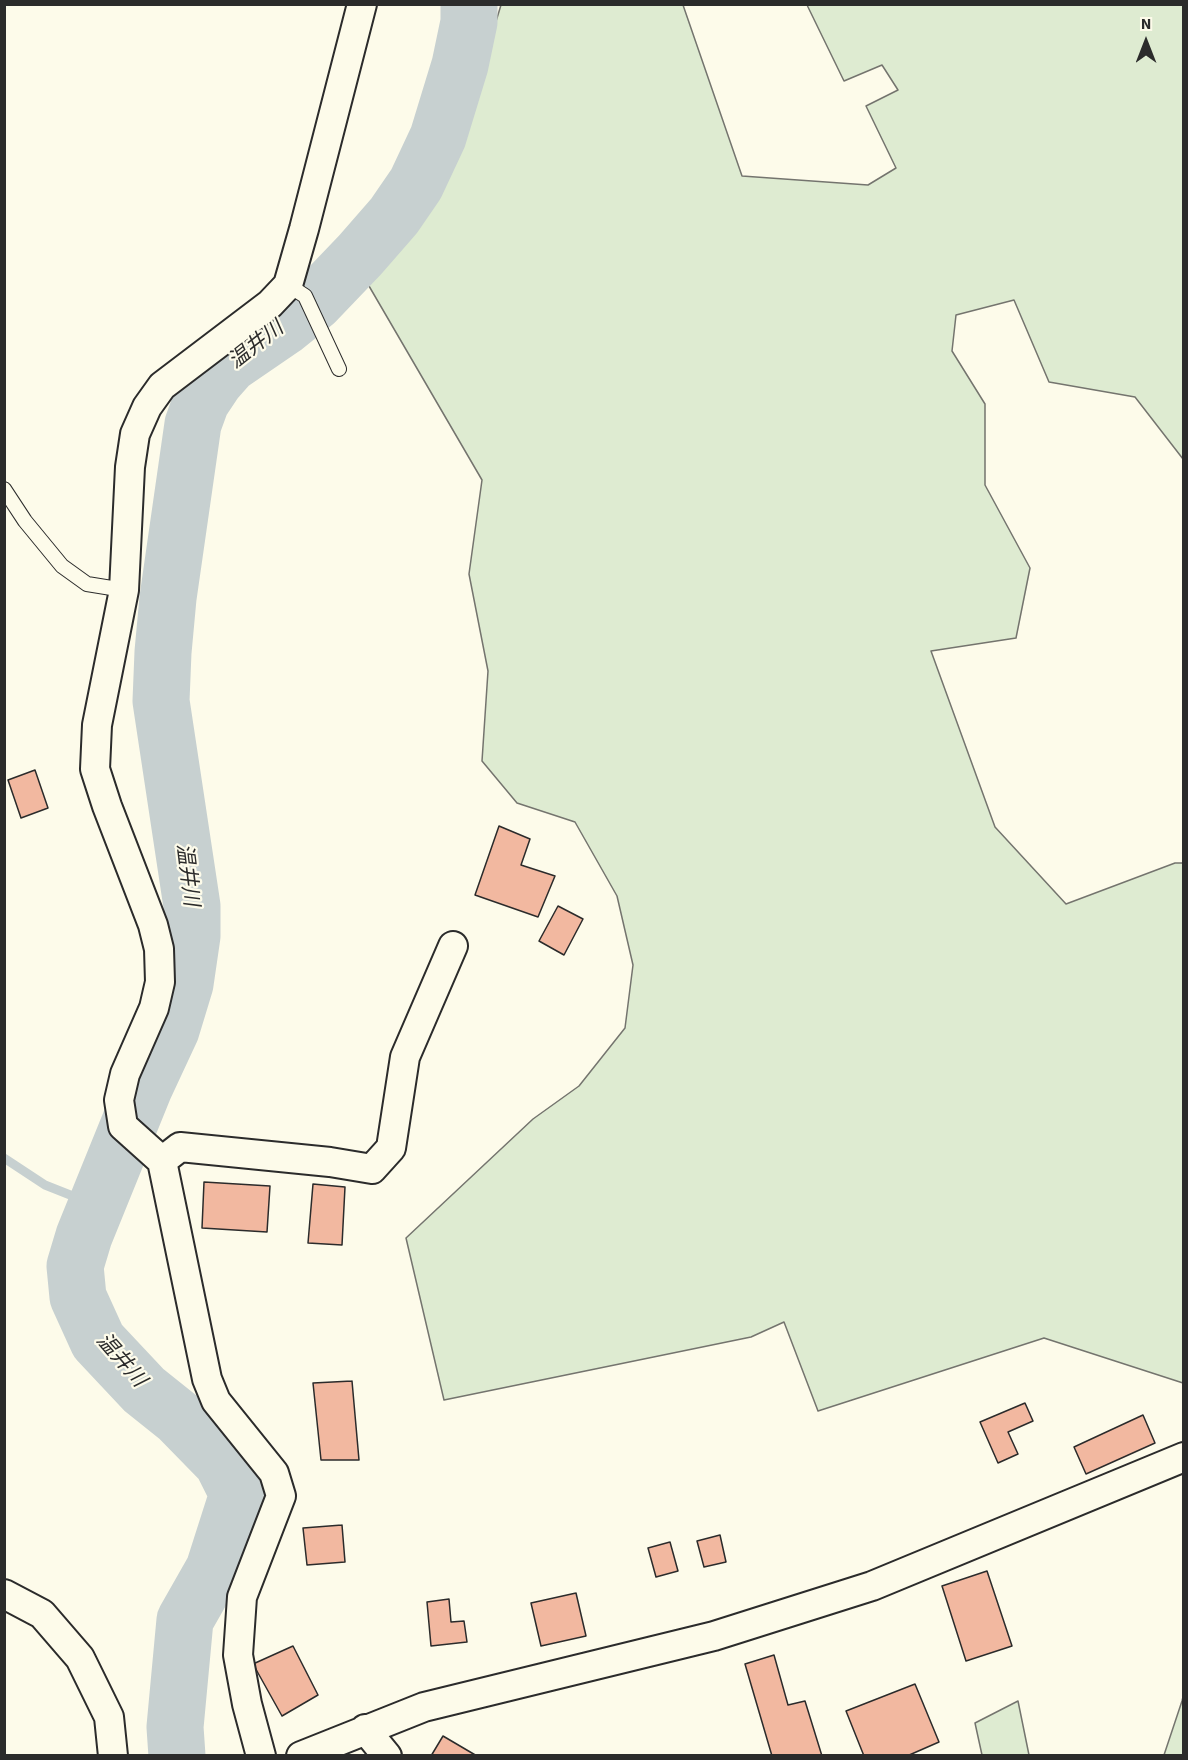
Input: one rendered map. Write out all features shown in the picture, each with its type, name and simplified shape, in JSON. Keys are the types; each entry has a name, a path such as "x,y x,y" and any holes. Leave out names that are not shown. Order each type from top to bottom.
{"street":[{"path":"261,1755 247,1704 238,1656 242,1597 281,1496 274,1473 216,1401 207,1379 162,1161 123,1126 118,1100 126,1074 154,1008 160,982 159,949 153,925 95,769 97,725 124,590 130,467 135,434 147,407 162,386 270,304 296,290 304,229 362,4"},
{"path":"162,1161 180,1147 330,1162 372,1169 391,1148 405,1057 453,946"},
{"path":"301,1755 424,1707 714,1636 872,1586 1184,1457"},
{"path":"4,1594 42,1614 80,1658 109,1718 113,1755"},
{"path":"364,1730 387,1755"}],"lane":[{"path":"296,290 339,369"},
{"path":"4,489 25,521 62,566 87,584 124,590"}],"green space":[{"path":"501,5 683,5 742,176 868,185 896,168 866,106 898,90 882,65 844,81 807,5 1183,5 1183,459 1135,397 1049,382 1014,300 956,315 952,351 985,404 985,485 1030,568 1016,638 931,651 995,827 1066,904 1175,863 1183,863 1183,1383 1044,1338 818,1411 784,1322 751,1337 444,1400 406,1238 533,1119 579,1086 625,1028 633,965 617,896 575,822 517,803 482,761 488,671 469,574 482,480 362,274 407,232 465,123"},
{"path":"1183,1697 1183,1755 1164,1755 1182,1701"},
{"path":"1018,1701 1029,1755 982,1755 975,1723"}],"building":[{"path":"35,770 48,808 21,818 8,780"},
{"path":"499,826 530,839 521,865 555,876 538,917 475,895"},
{"path":"558,906 583,919 564,955 539,941"},
{"path":"204,1182 270,1186 267,1232 202,1228"},
{"path":"313,1184 345,1187 342,1245 308,1243"},
{"path":"352,1381 359,1460 321,1460 313,1383"},
{"path":"1025,1403 1033,1421 1008,1432 1018,1454 998,1463 980,1422"},
{"path":"1143,1415 1155,1443 1086,1474 1074,1447"},
{"path":"342,1525 345,1562 307,1565 303,1528"},
{"path":"720,1535 726,1562 704,1567 697,1541"},
{"path":"670,1542 678,1571 656,1577 648,1548"},
{"path":"987,1571 1012,1646 966,1661 942,1586"},
{"path":"576,1593 586,1636 541,1646 531,1603"},
{"path":"449,1599 451,1622 464,1621 467,1642 431,1646 427,1602"},
{"path":"293,1646 318,1695 282,1716 253,1664"},
{"path":"774,1655 788,1705 805,1701 822,1756 772,1756 745,1664"},
{"path":"915,1684 939,1742 907,1756 864,1756 846,1711"},
{"path":"443,1736 477,1756 431,1756"}],"waterway":[{"name":"温井川","path":"177,1756 175,1727 185,1620 214,1569 238,1494 222,1462 179,1418 144,1390 98,1341 78,1297 75,1266 84,1236 144,1088 171,1030 185,984 192,936 192,906 161,701 168,598 193,424 201,402 230,364 284,327 315,302 394,216 416,184 438,137 460,65 469,22 469,4"},
{"path":"4,1158 45,1185 98,1206"}]}
